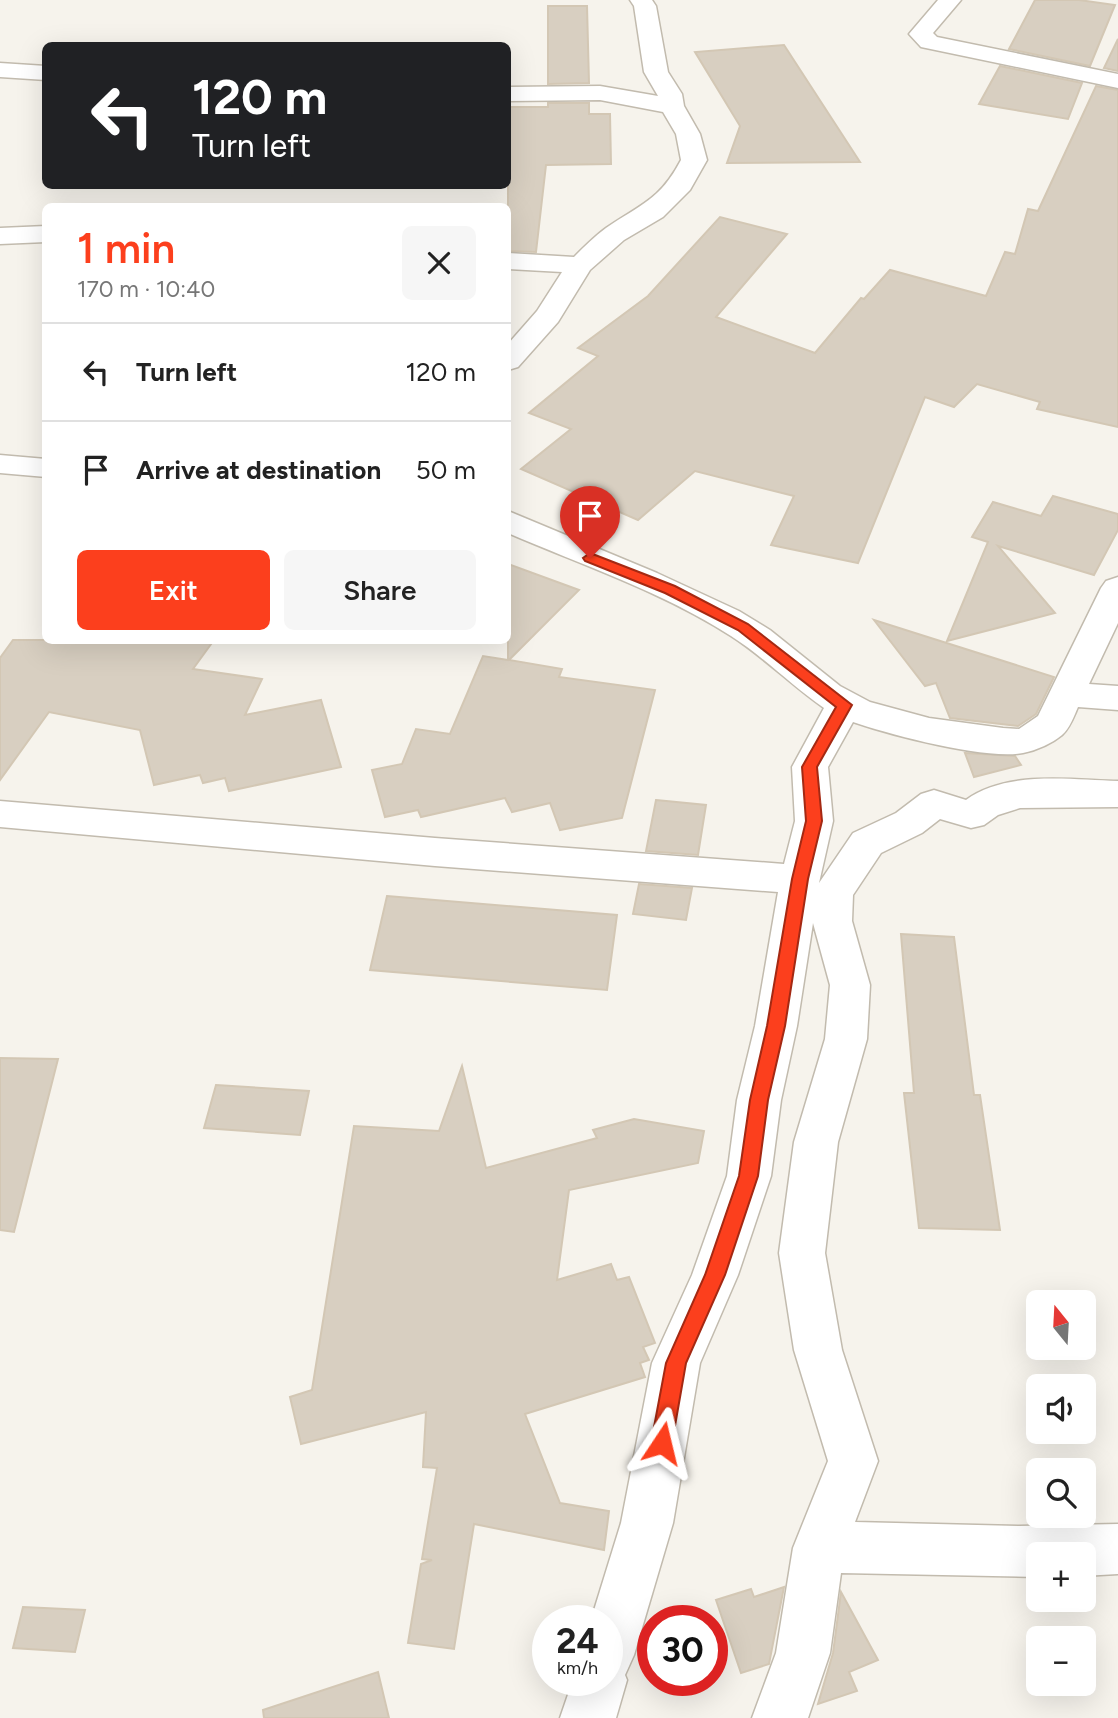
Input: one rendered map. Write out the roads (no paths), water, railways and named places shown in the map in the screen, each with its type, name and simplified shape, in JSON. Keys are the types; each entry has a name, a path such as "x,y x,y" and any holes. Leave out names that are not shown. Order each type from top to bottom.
{"street":[{"path":"511,358 548,316 580,265 615,234 654,211 681,185 694,160 688,134 672,106 670,94 656,72 645,6 641,0"},
{"path":"950,0 920,34 929,43 1118,81"},
{"path":"0,70 42,73"},
{"path":"511,94 600,93 672,106"},
{"path":"0,236 42,233"},
{"path":"511,261 580,265"},
{"path":"0,464 42,468"},
{"path":"511,523 670,590 743,627 844,705 888,720 957,735 1022,741 1036,736 1052,724 1069,694 1118,588"},
{"path":"1069,694 1118,698"},
{"path":"622,1605 647,1522 676,1363 715,1275 749,1176 759,1100 776,1026 800,879 814,821 810,767 844,705"},
{"path":"780,1718 803,1653 819,1548 853,1461 818,1350 803,1253 816,1142 846,1039 850,985 832,921 833,893 867,843 909,823 934,803 971,815 981,805 1011,796 1049,793 1118,794"},
{"path":"0,814 435,852 800,879"},
{"path":"819,1548 895,1547 1019,1552 1118,1549"},
{"path":"589,1718 595,1696"}]}
